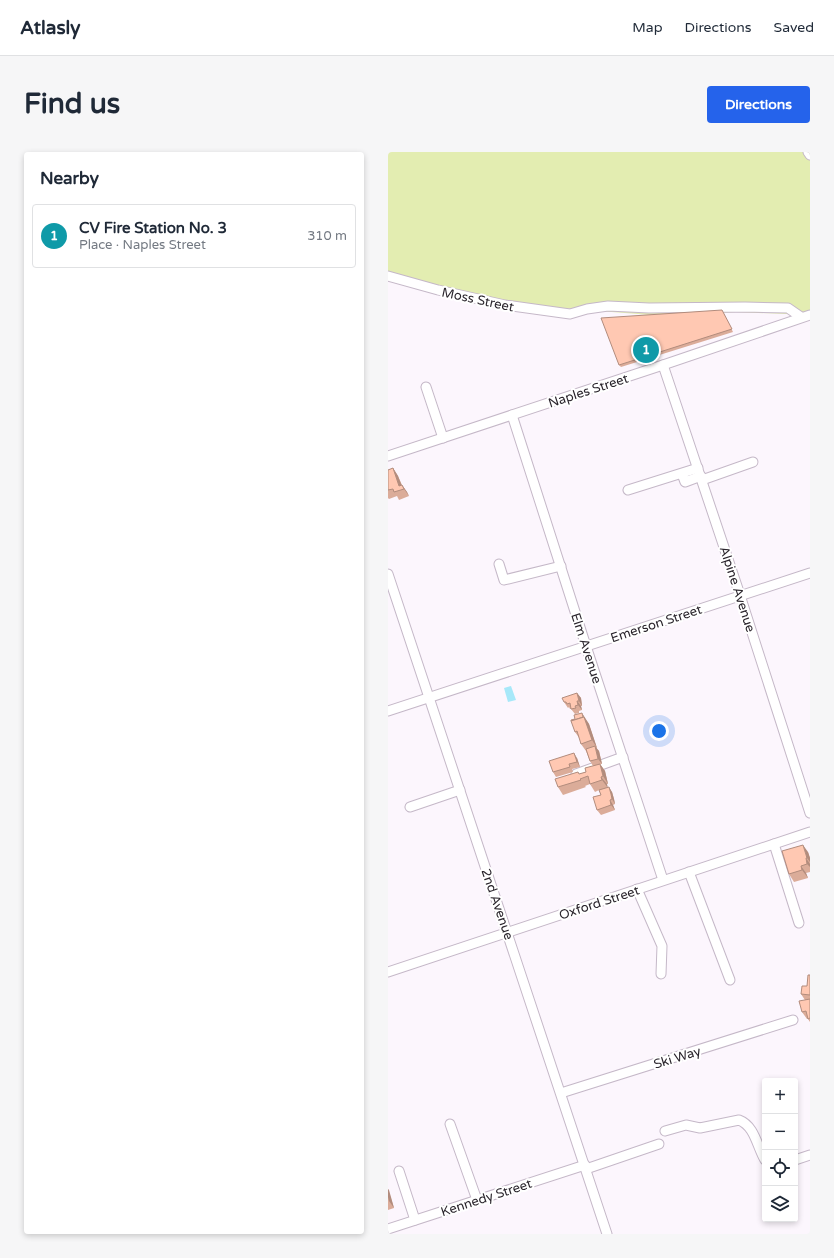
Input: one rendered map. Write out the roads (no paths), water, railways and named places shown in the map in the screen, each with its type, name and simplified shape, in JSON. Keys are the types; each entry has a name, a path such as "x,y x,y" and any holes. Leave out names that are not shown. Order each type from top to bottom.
{"street":[{"path":"808,152 810,156"},
{"name":"Moss Street","path":"388,276 438,290 499,304 570,314 587,309 608,306 649,308 745,307 788,308 805,316"},
{"name":"Naples Street","path":"388,456 663,365 805,316"},
{"name":"Alpine Avenue","path":"663,365 810,813"},
{"path":"426,387 443,438"},
{"name":"Elm Avenue","path":"512,415 663,880"},
{"path":"628,490 682,474 700,475 753,462"},
{"path":"499,564 504,580 561,566"},
{"name":"Emerson Street","path":"388,711 810,573"},
{"name":"2nd Avenue","path":"388,574 392,602 428,697 460,790 607,1234"},
{"path":"576,774 623,757"},
{"path":"410,807 460,790"},
{"name":"Oxford Street","path":"388,972 810,832"},
{"path":"774,844 799,923"},
{"path":"689,872 730,980"},
{"path":"637,889 662,946 662,974"},
{"name":"Ski Way","path":"561,1093 793,1020"},
{"path":"665,1131 686,1125 700,1128 739,1120 745,1122 752,1131 762,1153"},
{"path":"450,1124 477,1200"},
{"name":"Kennedy Street","path":"388,1229 659,1144"},
{"path":"798,1159 810,1155"},
{"path":"399,1171 415,1220"}],"water":[{"path":"511,686 516,700 508,702 504,688"}],"place":[{"name":"CV Fire Station No. 3","path":"646,350"}]}
